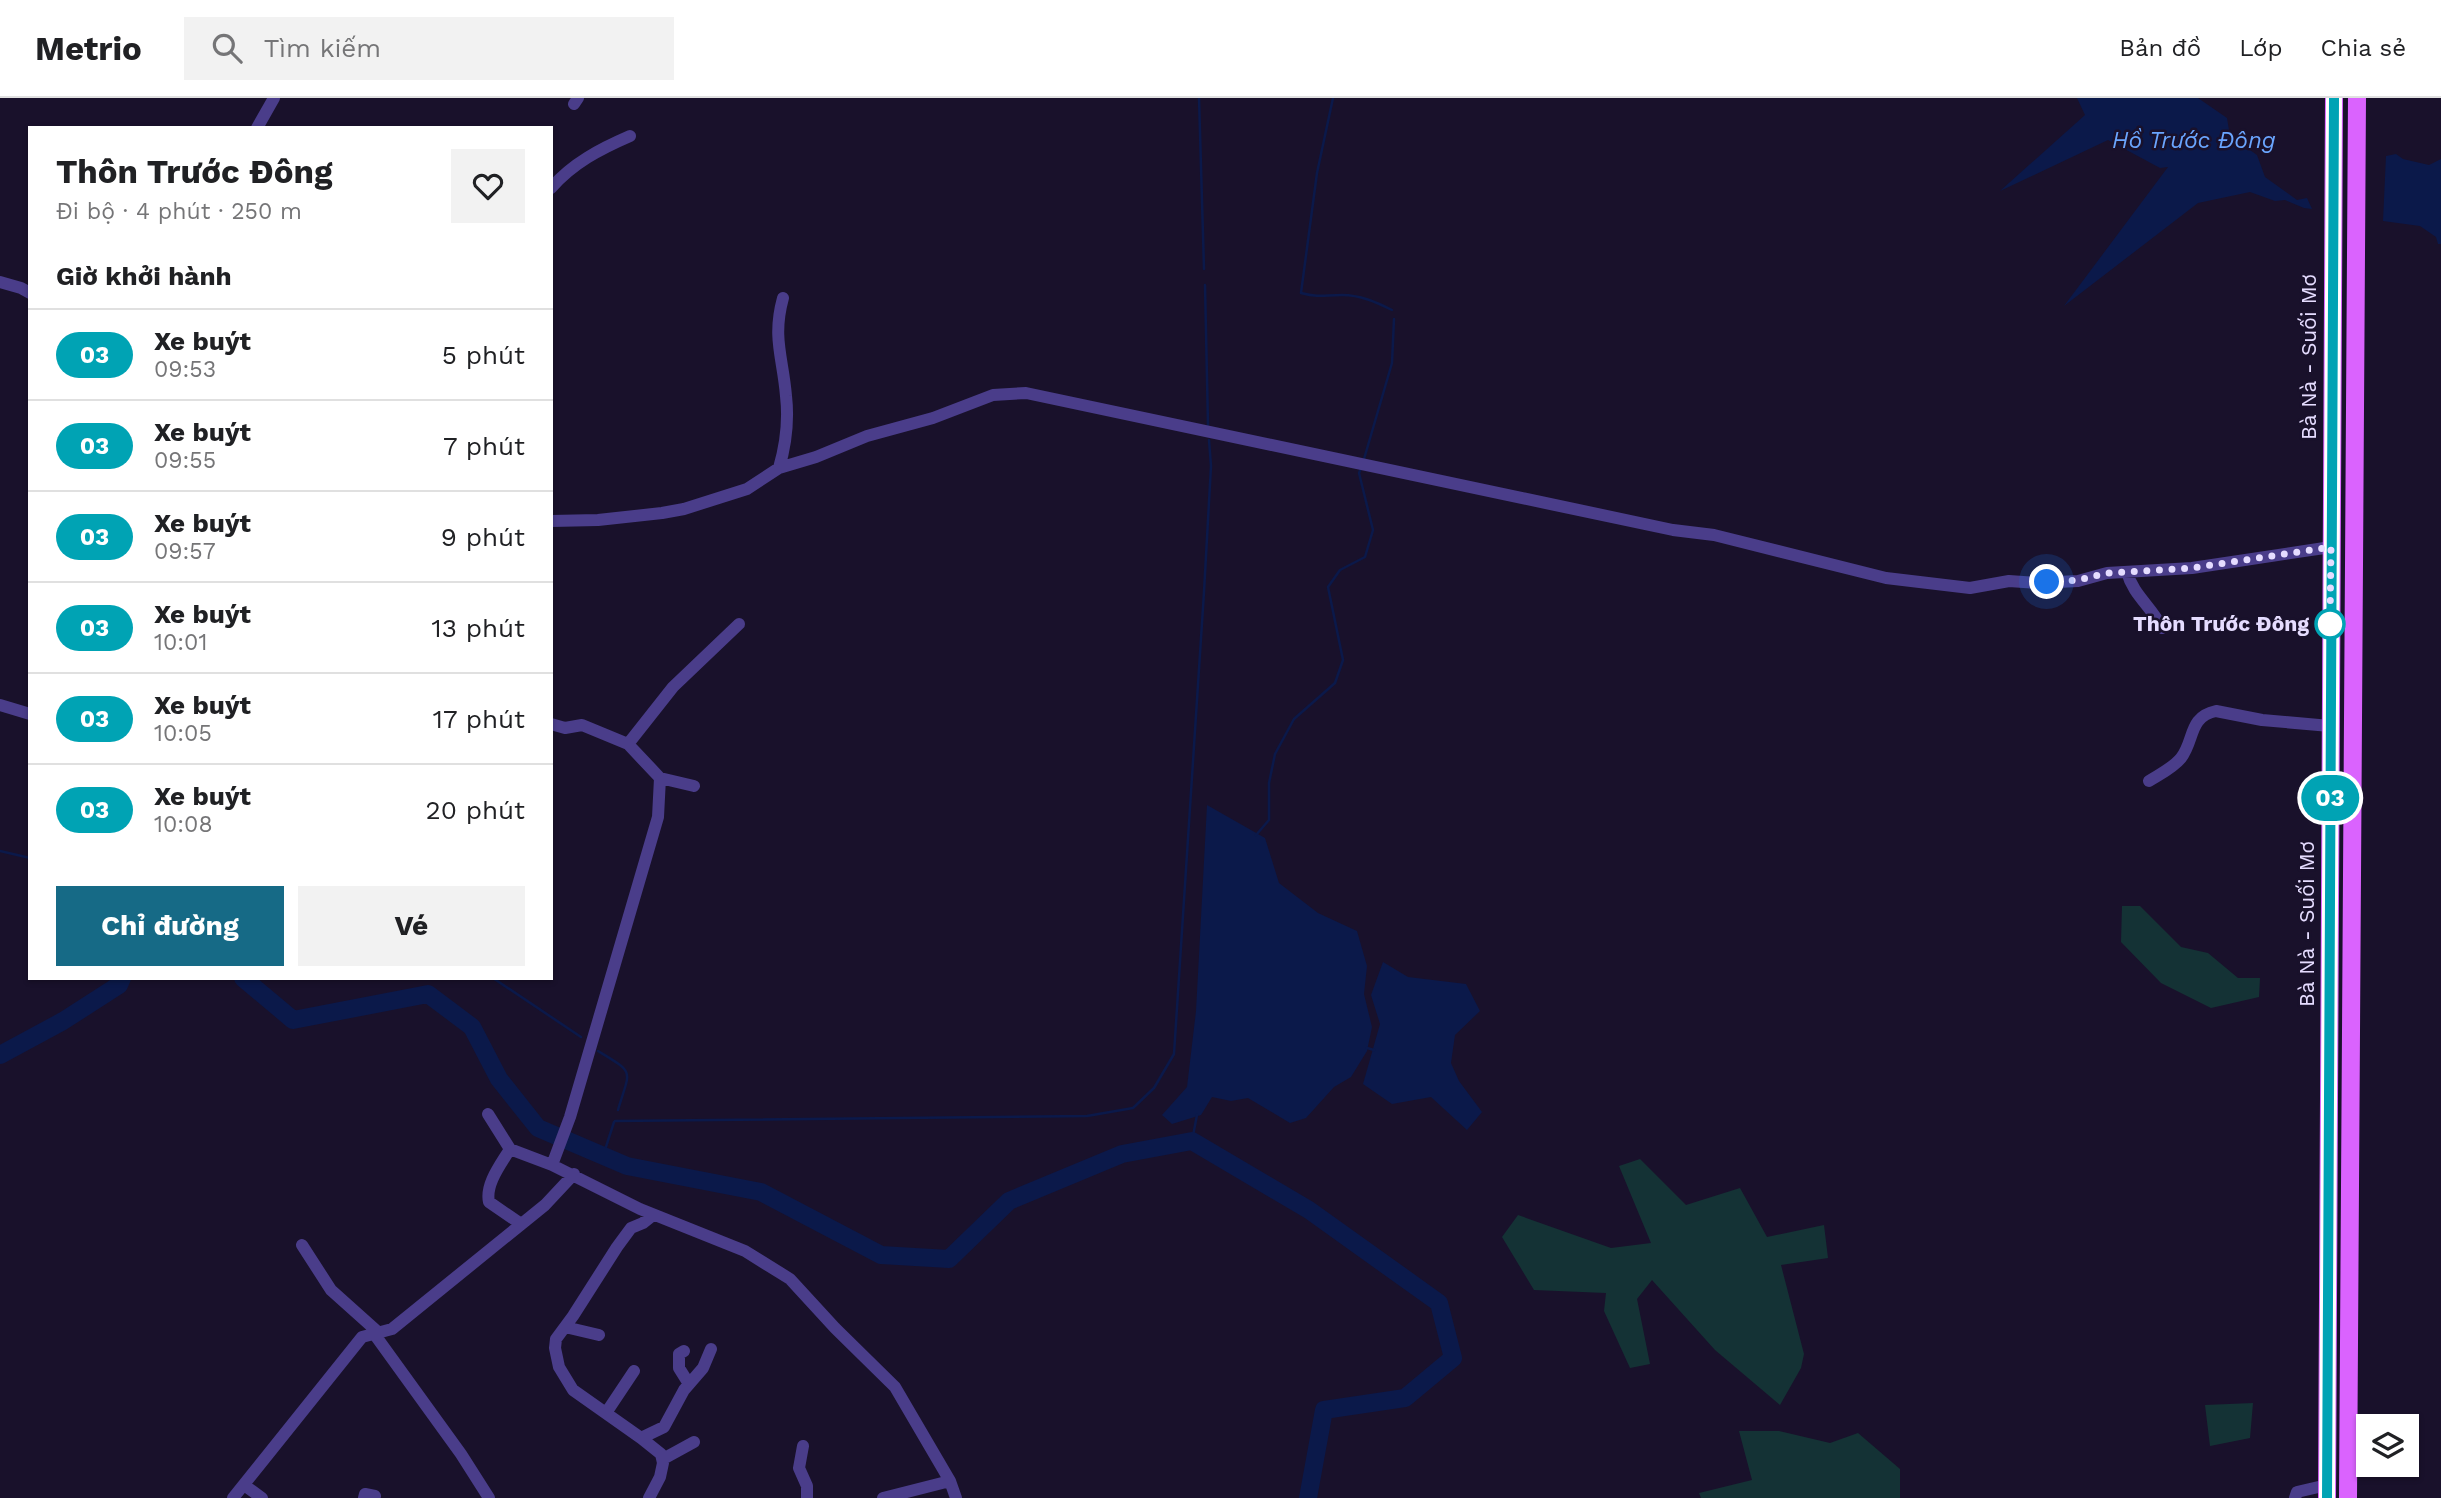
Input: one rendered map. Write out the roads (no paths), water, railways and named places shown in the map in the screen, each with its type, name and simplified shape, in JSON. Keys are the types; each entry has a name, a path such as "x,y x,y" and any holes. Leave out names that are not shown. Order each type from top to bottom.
{"main road":[{"name":"Bà Nà - Suối Mơ","path":"2327,1492 2334,98"},
{"name":"Bà Nà - Suối Mơ","path":"2348,1498 2357,98"},
{"path":"2331,547 2353,544"},
{"path":"2330,1174 2348,1175"}],"street":[{"path":"258,126 274,98"},
{"path":"553,186 590,155 630,136"},
{"path":"0,282 28,292"},
{"path":"779,468 786,444 787,427 786,397 777,336 783,298"},
{"path":"553,521 598,520 673,512 747,489 779,468 816,457 867,436 933,418 993,395 1026,393 1673,530 1714,535 1886,578 1970,588 2009,581 2037,583 2078,580 2107,573 2192,568 2331,547"},
{"path":"2127,572 2136,594 2162,628"},
{"path":"628,744 673,687 739,624"},
{"path":"0,705 28,714"},
{"path":"2149,781 2178,762 2197,720 2208,713 2216,711 2252,718 2330,726"},
{"path":"553,725 565,728 582,725 628,744 660,778 694,786"},
{"path":"552,1164 570,1118 658,817 660,778"},
{"path":"488,1114 510,1149 574,1174 653,1215 745,1251 790,1279 895,1387 950,1481 956,1498"},
{"path":"510,1149 487,1193 489,1202 521,1224"},
{"path":"233,1498 362,1337 392,1329 545,1205 574,1174"},
{"path":"649,1498 660,1477 663,1459 660,1454 573,1390 559,1367 555,1348 556,1339 631,1228 653,1215"},
{"path":"302,1245 331,1290 377,1334 489,1498"},
{"path":"565,1327 599,1335"},
{"path":"641,1438 664,1427 689,1384 703,1368 711,1349"},
{"path":"684,1351 679,1354 678,1361 689,1384"},
{"path":"606,1413 634,1371"},
{"path":"663,1459 694,1442"},
{"path":"803,1446 799,1468 807,1486 807,1498"},
{"path":"883,1498 950,1481"},
{"path":"244,1485 262,1498"},
{"path":"2295,1498 2297,1492 2327,1492"}],"water":[{"name":"Hồ Trước Đông","path":"2077,98 2198,98 2227,118 2230,136 2257,155 2265,177 2297,200 2307,198 2312,209 2250,192 2198,203 2064,306 2168,167 2160,168 2108,140 2000,191 2085,115"},
{"path":"2396,154 2403,159 2429,165 2441,159 2441,244 2420,226 2383,221 2386,156"},
{"path":"1207,805 1265,838 1279,883 1318,913 1357,931 1367,966 1364,994 1372,1027 1367,1051 1351,1077 1334,1087 1306,1118 1290,1123 1248,1098 1231,1101 1212,1097 1201,1115 1172,1124 1162,1115 1187,1087 1196,1011"},
{"path":"1383,962 1408,977 1466,984 1480,1011 1455,1035 1451,1063 1459,1081 1482,1112 1467,1130 1431,1097 1392,1104 1363,1084 1380,1024 1371,995"}],"waterway":[{"path":"1199,98 1204,269"},
{"path":"1333,98 1317,173 1301,293 1355,296 1392,310"},
{"path":"1205,285 1208,425"},
{"path":"1364,459 1392,363 1394,319"},
{"path":"615,1121 1087,1116 1133,1108 1154,1088 1174,1054 1204,592 1211,466 1209,440"},
{"path":"1256,835 1269,820 1269,783 1275,754 1294,719 1335,683 1343,660 1328,587 1340,570 1365,557 1373,530 1359,473 1361,468"},
{"path":"0,851 28,858"},
{"path":"0,1055 63,1021 119,985 121,980"},
{"path":"245,980 293,1020 428,994 472,1027 499,1079 538,1128 627,1166 761,1192 881,1255 949,1259 1009,1201 1122,1154 1192,1141 1309,1210 1439,1303 1453,1358 1405,1398 1324,1410 1308,1498"},
{"path":"496,980 581,1037"},
{"path":"1367,1048 1374,1050"},
{"path":"598,1051 619,1064 627,1074 618,1110"},
{"path":"1192,1141 1197,1115"},
{"path":"603,1156 614,1122"}],"place":[{"name":"Thôn Trước Đông","path":"2330,624"}]}
